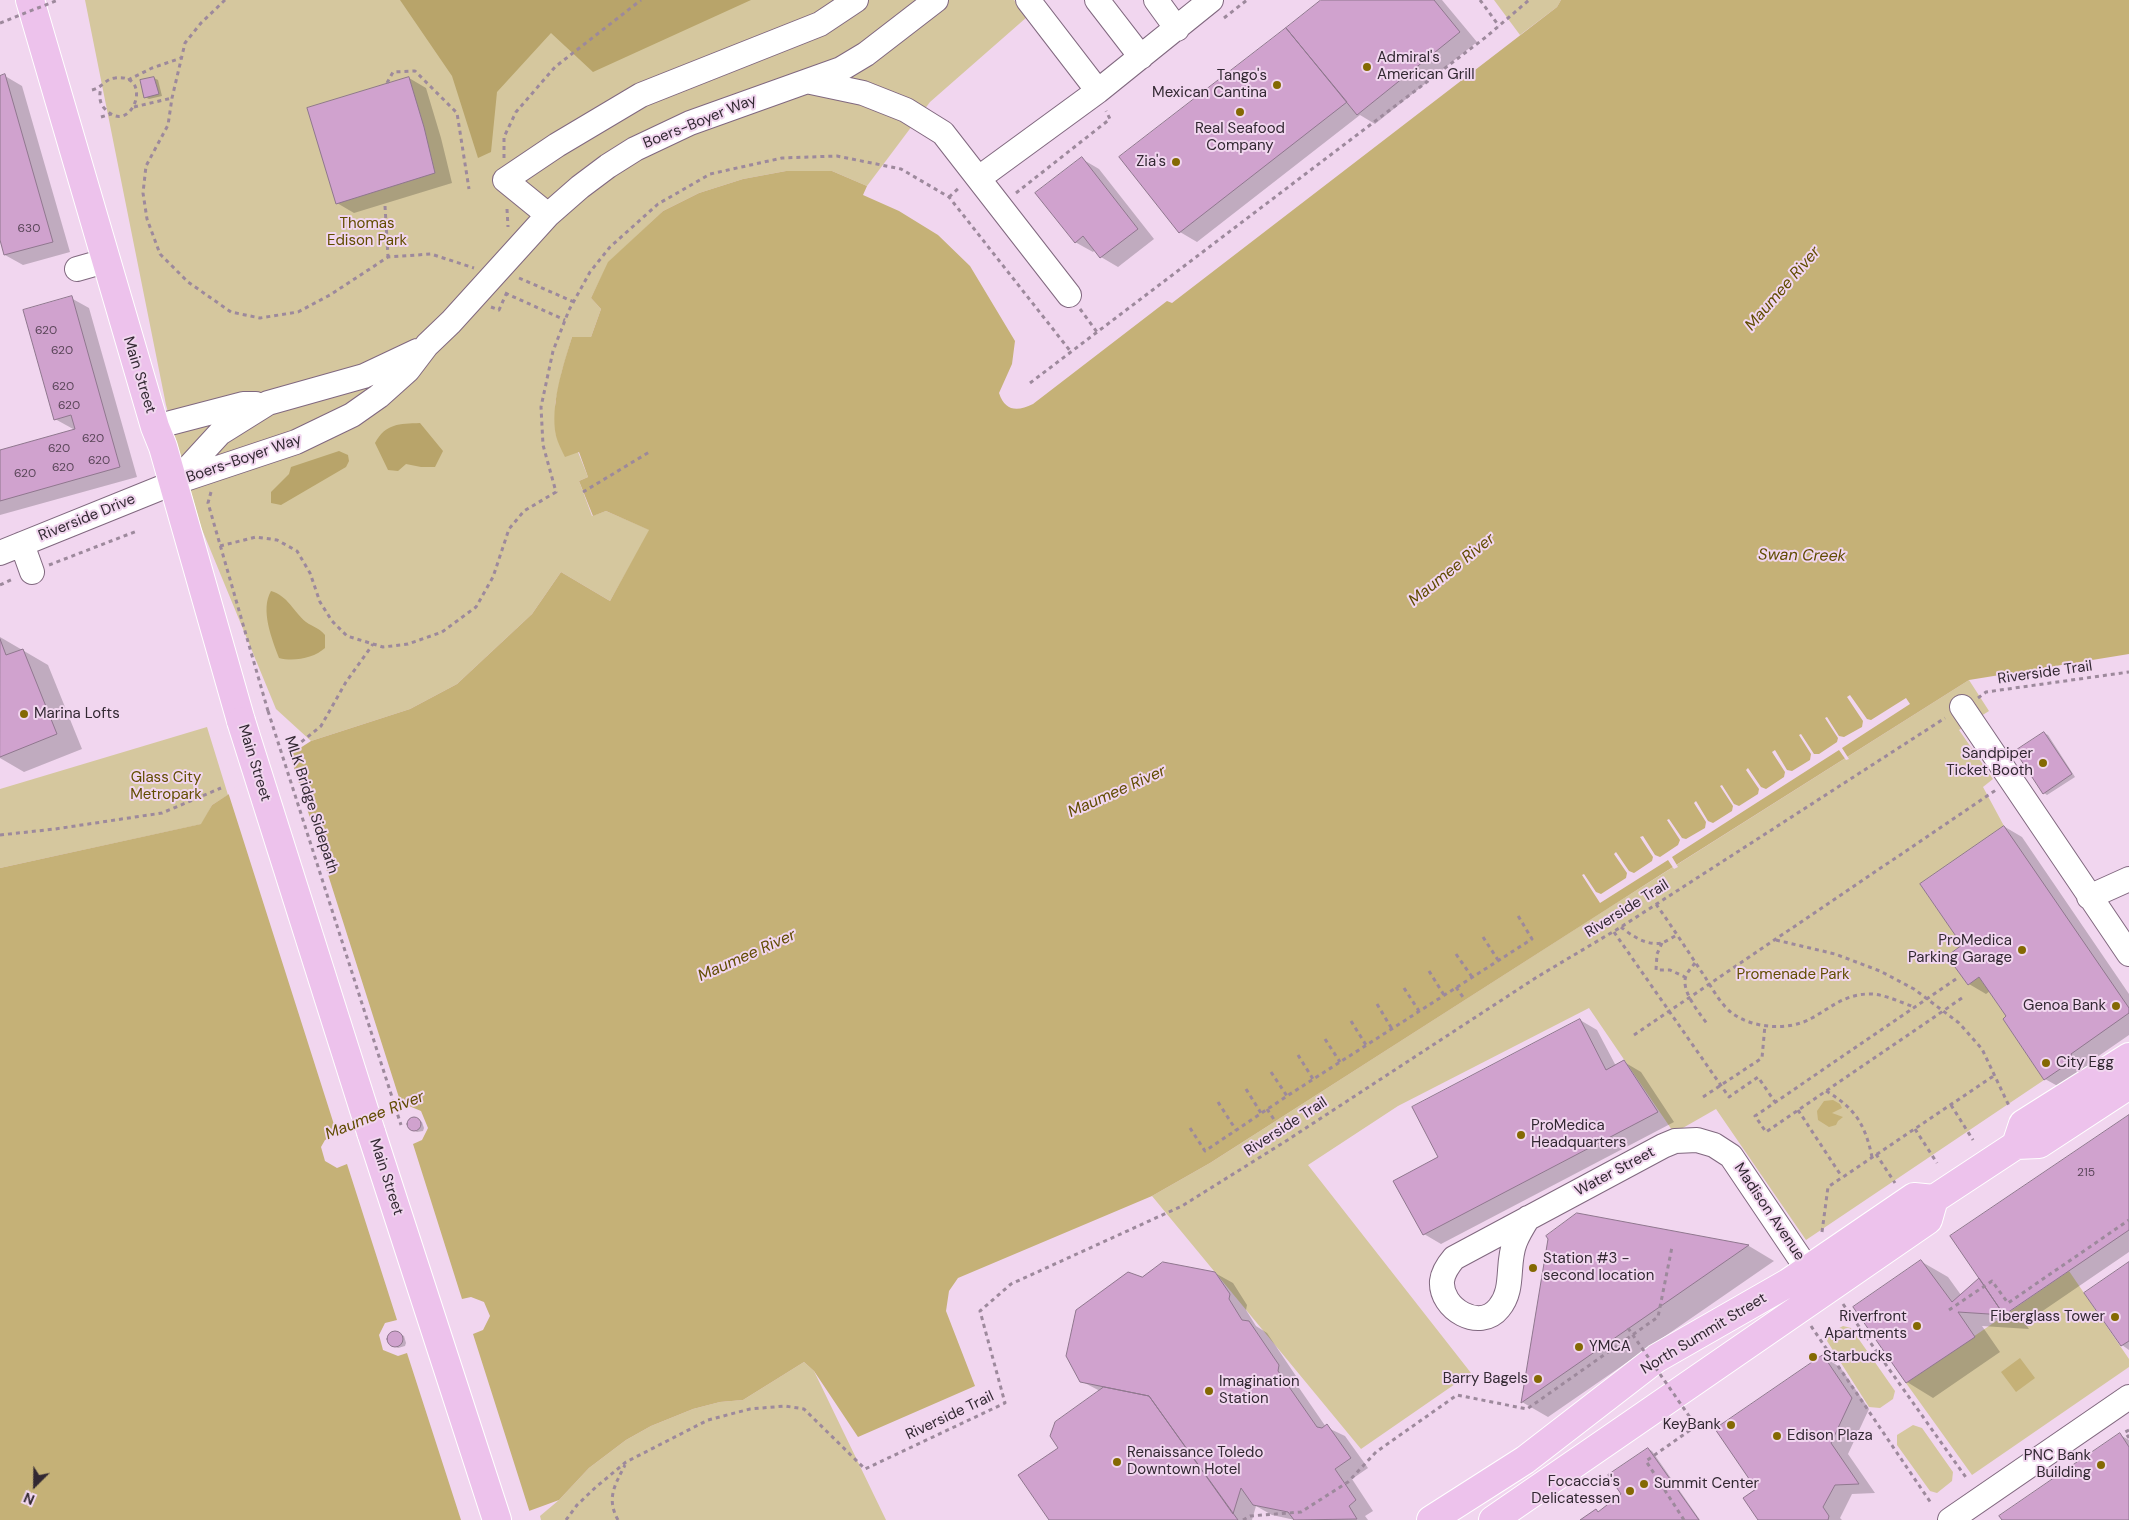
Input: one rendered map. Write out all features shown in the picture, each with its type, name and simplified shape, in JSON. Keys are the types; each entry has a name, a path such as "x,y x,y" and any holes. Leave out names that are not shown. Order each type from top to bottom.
{"main road":[{"name":"Main Street","path":"30,0 105,261 155,427 174,483 241,721 370,1132 497,1520"},
{"path":"2016,1145 2023,1124 2129,1057"},
{"path":"1934,1199 2016,1145 2039,1144 2129,1085"},
{"name":"North Summit Street","path":"1431,1520 1519,1464 1657,1358 1719,1324 1808,1269 1914,1197 1934,1199 1928,1220 1833,1298 1739,1352 1494,1520"},
{"path":"1719,1324 1738,1334 1740,1342 1739,1352"},
{"path":"1594,1407 1598,1428 1606,1433 1620,1434"}],"street":[{"path":"548,216 505,180 557,145 641,95 820,24 856,0"},
{"name":"Boers-Boyer Way","path":"174,483 268,453 296,442 352,414 379,396 408,370 427,345 451,322 548,216 580,187 634,149 690,123 841,70 866,54 936,0"},
{"path":"1028,0 1105,98"},
{"path":"1097,0 1141,57"},
{"path":"1156,0 1177,29"},
{"path":"979,178 1105,98 1141,57 1177,29 1217,9"},
{"path":"811,82 863,93 906,110 943,132 1069,295"},
{"path":"77,269 105,261"},
{"name":"Boers-Boyer Way","path":"174,483 220,433 268,403 364,376 400,360 427,345"},
{"path":"333,384 338,422"},
{"path":"155,427 243,404 268,403"},
{"name":"Riverside Drive","path":"0,553 174,483"},
{"path":"22,544 32,572"},
{"path":"1962,707 2129,954"},
{"path":"2089,897 2129,879"},
{"name":"Water Street","path":"1528,1218 1663,1146 1687,1140 1706,1142"},
{"name":"Madison Avenue","path":"1706,1142 1731,1156 1808,1269 1833,1298"},
{"path":"1959,1517 2129,1397"}],"path":[{"path":"0,24 58,0"},
{"path":"225,0 201,23 185,43 172,98 168,125 146,166 143,193 147,219 160,254 188,282 231,312 260,318 298,312 330,295 388,257 430,254 574,302"},
{"path":"506,233 509,225 504,137 516,112 555,67 640,0"},
{"path":"1217,9 1247,0"},
{"path":"1480,0 1499,26"},
{"path":"1030,384 1499,26 1529,0"},
{"path":"128,80 152,68 181,58"},
{"path":"387,84 393,72 415,71 457,113 469,189"},
{"path":"92,90 101,88 110,79 116,77 128,80 133,84 137,96 134,108"},
{"path":"101,88 100,100 106,111 111,114"},
{"path":"101,118 111,114 124,115 134,108 172,98"},
{"path":"1000,205 1110,119 1105,110 1105,98"},
{"path":"220,546 256,537 277,540 297,551 310,573 320,602 332,621 347,636 383,647 408,644 442,632 476,607 493,577 509,529 524,511 556,492 542,445 541,407 553,351 565,320 590,272 610,247 658,204 710,174 782,158 837,156 901,169 949,198 1071,352"},
{"path":"385,206 388,257"},
{"path":"493,276 565,320"},
{"path":"1069,295 1097,332"},
{"path":"583,492 651,451"},
{"name":"MLK Bridge Sidepath","path":"212,491 208,503 268,711 401,1125"},
{"path":"32,572 137,530"},
{"path":"289,752 321,726 346,682 372,644"},
{"name":"Riverside Trail","path":"566,1520 577,1505 626,1462 708,1420 750,1409 785,1406 804,1409 865,1469 1005,1403 980,1311 1011,1284 1182,1206 1295,1135 1537,977 1621,928 1986,692 2129,672"},
{"path":"1634,1035 2011,780"},
{"path":"0,835 162,813 221,788"},
{"path":"1656,904 1732,1013 1752,1023 1791,1025 1811,1019 1835,1002 1868,994 1888,998 1914,1008"},
{"path":"1190,1128 1205,1151 1286,1096 1532,939 1517,914"},
{"path":"1621,928 1632,936 1644,941 1662,943 1677,935"},
{"path":"1614,932 1729,1097 1758,1077 1775,1102"},
{"path":"1483,937 1498,960"},
{"path":"1776,940 1835,954 1880,971 1914,989 1959,1022 1982,1049 2013,1114"},
{"path":"1662,943 1657,954 1656,970 1670,970 1685,977"},
{"path":"1456,954 1472,977"},
{"path":"1695,962 1685,977 1689,998 1708,1025"},
{"path":"1430,971 1444,995"},
{"path":"1956,979 1755,1116 1766,1132 1965,996"},
{"path":"1456,987 1465,1000"},
{"path":"1404,988 1418,1011"},
{"path":"1377,1004 1392,1028"},
{"path":"1351,1021 1366,1045"},
{"path":"1703,1097 1762,1058 1765,1025"},
{"path":"1325,1039 1340,1062"},
{"path":"1298,1055 1313,1079"},
{"path":"1271,1072 1286,1096"},
{"path":"1820,1240 1828,1187 1995,1075"},
{"path":"1246,1088 1261,1113"},
{"path":"1826,1091 1844,1102 1861,1122 1868,1136 1872,1157"},
{"path":"1218,1102 1236,1130"},
{"path":"1951,1105 1972,1140"},
{"path":"1267,1109 1275,1121"},
{"path":"1798,1110 1842,1177"},
{"path":"1915,1129 1938,1163"},
{"path":"1876,1154 1899,1188"},
{"path":"1949,1310 1992,1281 2008,1303 2129,1220"},
{"path":"1243,1520 1250,1516 1302,1512 1348,1482 1376,1452 1457,1395 1527,1409 1658,1317 1672,1247"},
{"path":"1833,1298 1967,1478"},
{"path":"1811,1326 1931,1503"},
{"path":"1628,1328 1696,1426 1646,1461 1684,1520"},
{"path":"2129,1430 2125,1432 2129,1438"},
{"path":"618,1520 612,1509 613,1489 626,1462"}],"green space":[{"name":"Thomas Edison Park","path":"85,0 1014,0 1027,17 930,102 867,186 832,171 786,171 743,179 699,193 663,211 609,262 591,298 601,309 591,337 572,337 555,404 556,436 578,452 588,477 579,481 592,516 606,511 650,530 610,601 561,572 532,614 457,684 410,709 311,741 276,709 201,527 166,405"},
{"path":"1494,0 1561,0 1557,7 1520,35"},
{"name":"Promenade Park","path":"1969,680 1989,711 1959,730 1993,779 1983,787 2004,826 1920,884 1962,945 1947,956 1968,985 1979,977 2006,1016 2003,1019 2044,1080 1806,1240 1716,1109 1674,1133 1589,1008 1398,1106 1308,1165 1471,1373 1361,1449 1152,1196 1210,1163"},
{"name":"Glass City Metropark","path":"207,727 228,795 212,805 202,824 0,868 0,789"},
{"path":"2069,1271 2129,1359 2129,1367 1972,1475 1906,1383"},
{"path":"1843,1326 1851,1328 1895,1391 1893,1399 1880,1408 1869,1407 1827,1341 1830,1333"},
{"path":"804,1362 814,1371 886,1520 541,1520 540,1516 559,1500 589,1468 626,1440 651,1426 693,1409 720,1402 743,1400"},
{"path":"1913,1425 1922,1428 1953,1472 1952,1481 1937,1493 1930,1491 1897,1445 1897,1435"}],"shaded area":[{"path":"400,0 751,0 593,72 551,33 497,92 491,152 478,158 452,76"},
{"path":"420,423 443,451 435,467 406,464 398,471 388,470 375,443 379,436 394,426"},
{"path":"339,451 348,455 349,461 346,467 281,505 271,503 271,492 289,474 291,467"},
{"path":"271,591 282,596 301,618 325,635 325,648 304,658 291,660 279,658 270,633 267,616 268,599"}],"water":[{"path":"1561,0 2129,0 2129,654 1969,680 1210,1163 1152,1196 958,1278 949,1291 946,1311 975,1386 858,1437 814,1371 804,1362 743,1400 720,1402 693,1409 651,1426 626,1440 589,1468 559,1500 529,1511 471,1520 0,1520 0,868 201,824 212,805 311,741 410,709 457,684 532,614 561,572 610,601 649,530 606,511 593,516 579,481 588,477 579,452 565,457 556,436 555,424 558,386 572,337 591,337 601,309 591,298 608,262 663,211 699,193 743,179 786,171 832,171 867,186 863,195 899,211 938,235 970,266 1015,341 1012,364 999,393 1008,406 1017,409 1022,408 1033,404 1167,301 1172,303 1557,7"},
{"path":"1833,1100 1840,1104 1842,1108 1832,1113 1843,1117 1836,1125 1829,1127 1818,1120 1817,1111 1824,1101"},
{"path":"2020,1358 2035,1378 2016,1392 2001,1372"}],"pier":[{"path":"1850,695 1867,719 1871,720 1906,698 1910,704 1842,748 1849,759 1846,760 1839,750 1672,857 1678,867 1674,869 1668,860 1600,903 1582,875 1584,874 1596,892 1601,894 1626,878 1627,873 1614,854 1616,852 1629,871 1634,873 1652,861 1653,857 1640,837 1643,836 1655,855 1660,857 1678,845 1680,840 1667,820 1669,819 1682,838 1686,839 1705,828 1706,822 1694,803 1696,801 1708,821 1713,823 1732,811 1733,806 1720,786 1722,785 1734,804 1739,806 1758,794 1759,789 1746,770 1748,768 1761,787 1766,789 1784,777 1785,772 1772,752 1775,750 1787,770 1792,771 1810,760 1811,754 1799,735 1801,734 1814,754 1819,754 1837,742 1838,738 1825,718 1827,717 1839,736 1844,737 1862,727 1863,721 1847,697"},
{"path":"289,752 402,1107 409,1106 421,1111 428,1128 422,1140 413,1144 462,1299 471,1297 484,1302 490,1316 483,1330 473,1334 530,1513 487,1520 461,1520 407,1353 398,1356 383,1350 379,1335 385,1323 397,1320 347,1164 337,1168 325,1161 321,1147 325,1140 337,1134 228,792"}],"building":[{"name":"Admiral's American Grill","path":"1321,0 1434,0 1460,32 1357,115 1286,28"},
{"path":"1286,28 1347,102 1179,233 1119,157"},
{"path":"5,74 53,242 4,255 0,240 0,76"},
{"path":"154,77 159,94 144,98 140,80"},
{"path":"409,77 435,173 336,204 307,108"},
{"path":"1082,157 1138,229 1100,258 1083,236 1075,243 1035,193"},
{"path":"72,296 120,467 0,501 0,450 75,429 71,415 54,420 23,310"},
{"name":"Marina Lofts","path":"0,639 6,655 23,649 57,734 0,757"},
{"name":"Sandpiper Ticket Booth","path":"2044,732 2072,774 2043,794 2015,751"},
{"name":"ProMedica Parking Garage","path":"2004,826 2129,1008 2129,1013 2071,1054 2069,1063 2044,1080 2003,1019 2006,1016 1979,977 1968,985 1947,956 1962,945 1920,884"},
{"name":"ProMedica Headquarters","path":"1580,1019 1606,1070 1624,1060 1658,1112 1423,1235 1393,1181 1438,1157 1412,1107"},
{"path":"2129,1115 2129,1230 2004,1315 1950,1236"},
{"path":"414,1117 419,1119 421,1124 419,1129 414,1131 409,1129 407,1124 409,1119"},
{"path":"1577,1213 1749,1245 1521,1403 1548,1239 1546,1236"},
{"name":"Riverfront Apartments","path":"1921,1260 1952,1302 1979,1278 2004,1315 1958,1312 1975,1337 1906,1383 1853,1307"},
{"name":"Imagination Station","path":"1163,1262 1215,1272 1230,1294 1229,1299 1242,1320 1249,1321 1279,1365 1278,1371 1317,1427 1322,1428 1327,1424 1351,1458 1335,1469 1356,1500 1349,1506 1357,1519 1294,1520 1288,1512 1253,1505 1241,1488 1233,1514 1149,1396 1080,1382 1066,1356 1076,1310 1128,1272 1142,1277"},
{"name":"Fiberglass Tower","path":"2129,1262 2129,1341 2121,1346 2084,1293"},
{"path":"395,1331 403,1339 395,1347 387,1339"},
{"name":"Edison Plaza","path":"1823,1355 1852,1398 1831,1443 1859,1484 1835,1485 1823,1507 1829,1516 1828,1520 1758,1520 1743,1498 1756,1489 1715,1429"},
{"name":"Renaissance Toledo Downtown Hotel","path":"1104,1387 1149,1396 1238,1520 1049,1520 1018,1475 1058,1448 1050,1436 1055,1422"},
{"name":"PNC Bank Building","path":"2120,1433 2129,1447 2129,1520 2002,1520 1999,1516"},
{"name":"Summit Center","path":"1648,1448 1699,1520 1580,1520 1596,1509 1598,1512 1621,1494 1608,1475"}],"place":[{"name":"Admiral's American Grill","path":"1367,67"},
{"name":"Tango's Mexican Cantina","path":"1277,85"},
{"name":"Real Seafood Company","path":"1240,112"},
{"name":"Zia's","path":"1176,162"},
{"name":"Marina Lofts","path":"24,714"},
{"name":"Sandpiper Ticket Booth","path":"2043,763"},
{"name":"ProMedica Parking Garage","path":"2022,950"},
{"name":"Genoa Bank","path":"2116,1006"},
{"name":"City Egg","path":"2046,1063"},
{"name":"ProMedica Headquarters","path":"1521,1135"},
{"name":"Station #3 - second location","path":"1533,1268"},
{"name":"Fiberglass Tower","path":"2115,1317"},
{"name":"Riverfront Apartments","path":"1917,1326"},
{"name":"YMCA","path":"1579,1347"},
{"name":"Starbucks","path":"1813,1357"},
{"name":"Barry Bagels","path":"1538,1379"},
{"name":"Imagination Station","path":"1209,1391"},
{"name":"KeyBank","path":"1731,1425"},
{"name":"Edison Plaza","path":"1777,1436"},
{"name":"Renaissance Toledo Downtown Hotel","path":"1117,1462"},
{"name":"PNC Bank Building","path":"2101,1465"},
{"name":"Summit Center","path":"1644,1484"},
{"name":"Focaccia's Delicatessen","path":"1630,1491"}],"water label":[{"name":"Maumee River","path":"1783,289"},
{"name":"Swan Creek","path":"1802,556"},
{"name":"Maumee River","path":"1452,570"},
{"name":"Maumee River","path":"1117,792"},
{"name":"Maumee River","path":"747,956"},
{"name":"Maumee River","path":"375,1116"}]}
